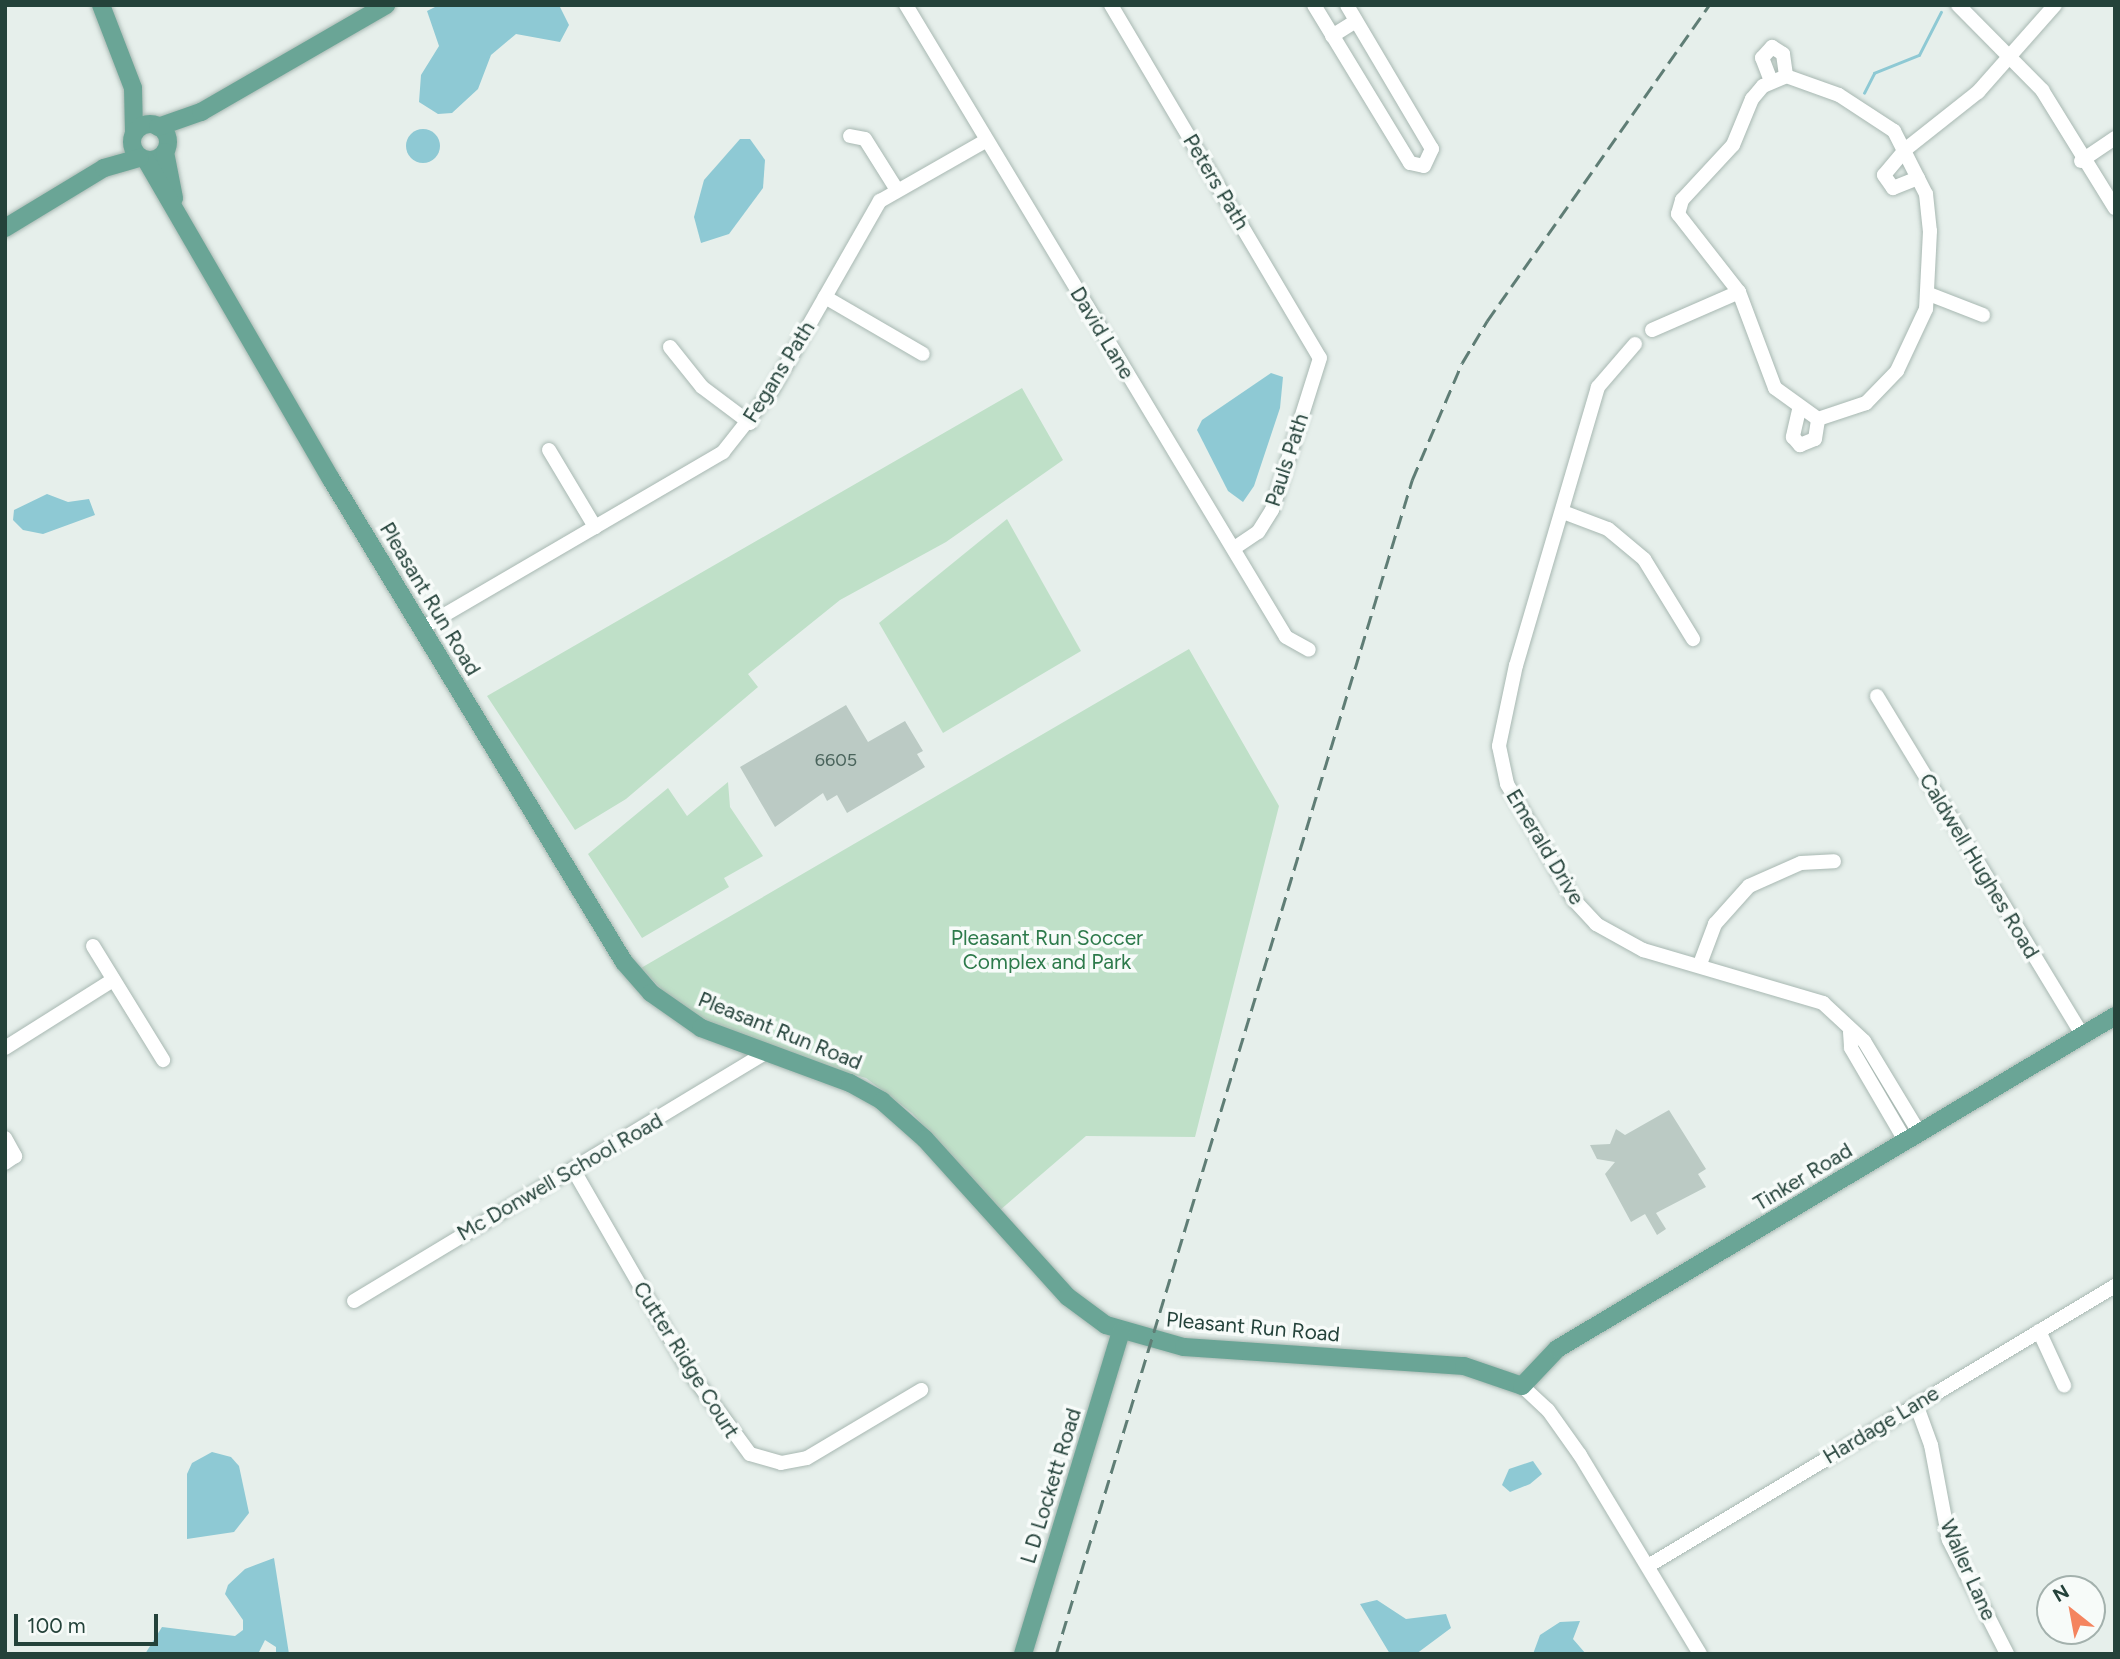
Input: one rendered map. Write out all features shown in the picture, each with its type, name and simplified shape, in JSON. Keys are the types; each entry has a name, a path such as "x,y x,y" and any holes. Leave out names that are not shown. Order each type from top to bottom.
{"main road":[{"path":"101,5 133,88 157,126"},
{"path":"104,168 129,138 201,112 386,5"},
{"path":"129,138 134,114 133,88"},
{"path":"5,228 104,168 170,150 201,112"},
{"name":"Pleasant Run Road","path":"157,126 170,150 174,202"},
{"name":"Pleasant Run Road","path":"129,138 174,202 236,318 624,962 683,1017 850,1083 882,1101 925,1139 1068,1297 1121,1332 1184,1347 1464,1366 1522,1386"},
{"name":"Tinker Road","path":"1522,1386 1557,1349 2115,1016"},
{"name":"L D Lockett Road","path":"1023,1654 1121,1332"}],"street":[{"name":"David Lane","path":"906,5 985,141 1286,637 1309,650"},
{"name":"Peters Path","path":"1111,5 1320,358"},
{"path":"1314,5 1410,163 1428,163 1432,149 1347,5"},
{"path":"1958,5 2042,90 2081,160 2115,208"},
{"path":"1918,178 1899,188 1884,180 1886,169 1906,149 1978,92 2006,56 2055,5"},
{"path":"1332,36 1356,21"},
{"path":"1771,81 1762,58 1772,47 1783,54 1786,76"},
{"path":"1786,76 1872,113 1906,149 1918,178 1930,231 1929,294 1920,326 1890,378 1866,403 1818,419 1799,410 1775,388 1739,292 1692,237 1679,206 1722,162 1752,99 1771,81 1786,76"},
{"path":"850,136 864,139 897,190"},
{"path":"2081,160 2115,138"},
{"name":"Fegans Path","path":"422,628 723,452 750,423 880,201 985,141"},
{"path":"1653,330 1739,292"},
{"path":"1929,294 1983,315"},
{"path":"825,297 923,354"},
{"name":"Emerald Drive","path":"1635,344 1598,387 1516,665 1501,724 1500,759 1531,832 1585,913 1606,932 1643,950 1700,964 1823,1003 1850,1032 1851,1048 1913,1138"},
{"path":"670,347 702,387 750,423"},
{"name":"Pauls Path","path":"1234,548 1258,532 1272,510 1320,358"},
{"path":"1799,410 1793,438 1800,445 1815,439 1818,419"},
{"path":"549,450 595,527"},
{"path":"1563,512 1608,529 1644,559 1693,639"},
{"name":"Caldwell Hughes Road","path":"1877,696 2082,1036"},
{"path":"1700,964 1715,924 1749,886 1791,866 1834,861"},
{"path":"93,946 163,1060"},
{"path":"5,1048 113,980"},
{"name":"Mc Donwell School Road","path":"354,1301 766,1052"},
{"path":"5,1138 10,1159"},
{"name":"Cutter Ridge Court","path":"573,1169 689,1371 750,1454 781,1463 807,1458 921,1390"},
{"name":"Hardage Lane","path":"1648,1566 2115,1286"},
{"path":"2039,1331 2064,1385"},
{"name":"Pleasant Run Road","path":"1522,1386 1548,1410 1580,1455 1700,1654"},
{"name":"Waller Lane","path":"1916,1404 1931,1445 1949,1541 2007,1654"}],"green space":[{"path":"1022,388 1063,460 946,542 840,600 748,674 758,687 626,799 575,830 487,696"},
{"path":"1007,519 1081,651 943,733 879,623"},
{"name":"Pleasant Run Soccer Complex and Park","path":"1189,649 1279,806 1195,1137 1086,1136 999,1211 912,1113 866,1078 787,1056 683,1012 641,968"},
{"path":"728,782 730,807 763,856 724,878 729,887 642,938 588,854 668,788 687,816"}],"water":[{"path":"439,5 559,5 569,25 560,42 516,34 491,55 478,89 452,113 438,114 419,102 421,75 439,46 427,11"},
{"path":"423,129 435,134 440,146 435,158 423,163 411,158 406,146 411,134"},
{"path":"740,139 750,139 765,160 763,188 729,234 701,243 694,217 704,180"},
{"path":"1271,373 1283,377 1280,408 1254,486 1243,502 1228,491 1197,430 1202,420"},
{"path":"47,494 68,502 89,499 95,515 43,534 23,530 13,520 14,510"},
{"path":"212,1452 231,1457 239,1466 249,1513 234,1532 187,1539 187,1474 192,1463"},
{"path":"1533,1461 1542,1474 1530,1484 1510,1492 1502,1485 1509,1469"},
{"path":"274,1558 289,1654 276,1654 276,1647 265,1640 258,1654 145,1654 162,1627 235,1636 243,1630 243,1620 225,1594 228,1585 245,1569"},
{"path":"1377,1600 1406,1619 1446,1614 1451,1628 1416,1654 1390,1654 1360,1604"},
{"path":"1580,1621 1573,1639 1586,1654 1533,1654 1540,1635 1560,1622"}],"building":[{"path":"846,705 868,742 905,721 923,751 917,754 925,767 847,813 837,795 827,801 823,793 775,827 740,767"},
{"path":"1669,1110 1706,1169 1698,1174 1706,1187 1656,1213 1666,1229 1657,1235 1645,1214 1631,1222 1605,1174 1615,1162 1597,1159 1590,1145 1610,1144 1616,1129 1625,1135"}],"waterway":[{"path":"1864,93 1874,73 1919,55 1941,12"}],"railway":[{"path":"1056,1654 1412,480 1462,363 1487,321 1709,5"}]}
